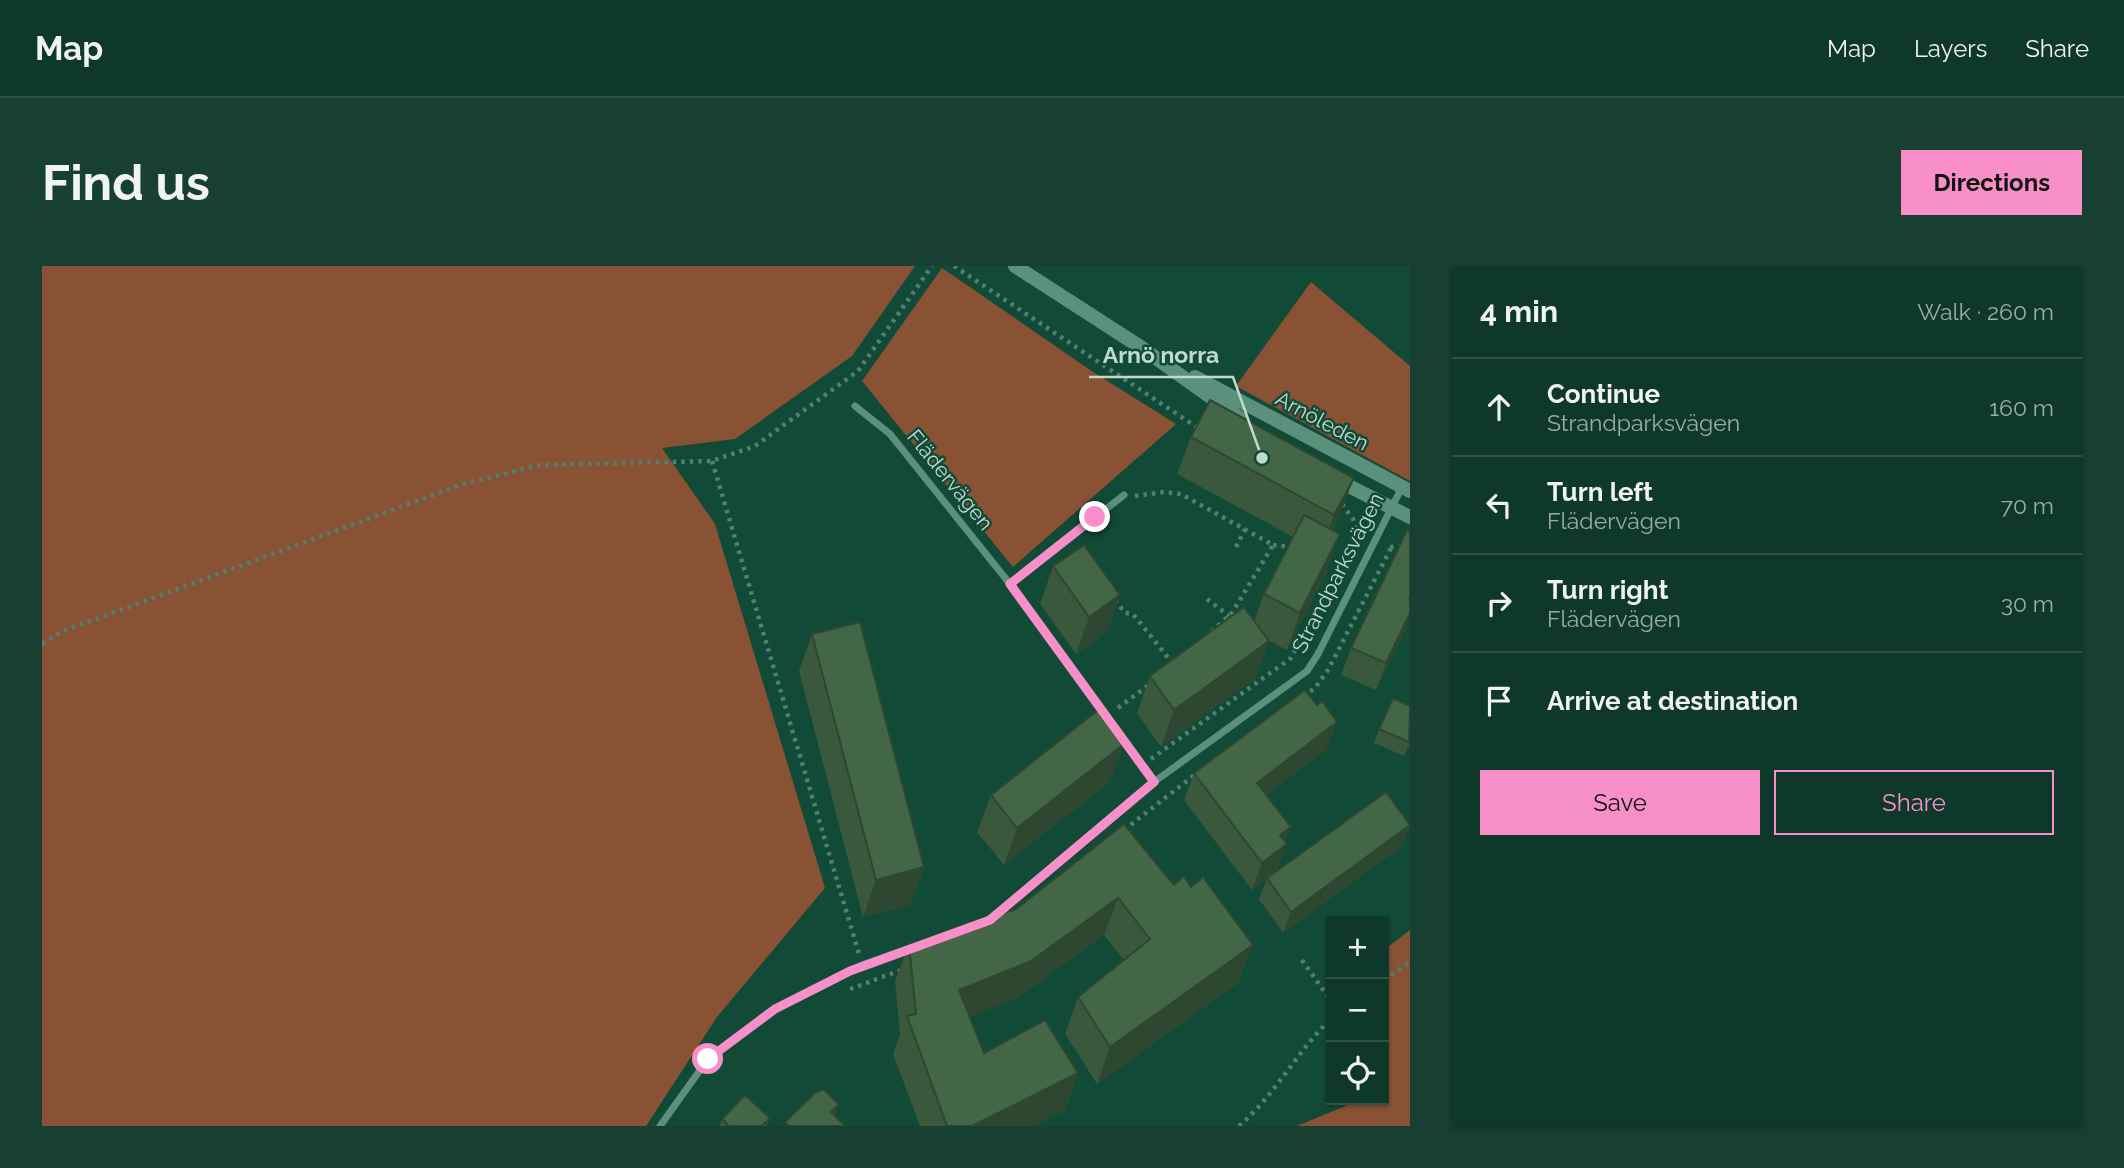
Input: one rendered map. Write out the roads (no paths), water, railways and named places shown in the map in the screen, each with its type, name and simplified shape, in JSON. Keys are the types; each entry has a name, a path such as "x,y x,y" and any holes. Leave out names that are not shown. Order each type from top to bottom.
{"main road":[{"name":"Arnöleden","path":"1015,266 1142,348 1255,429"},
{"name":"Arnöleden","path":"1142,348 1406,489"},
{"name":"Arnöleden","path":"1318,468 1410,517"}],"street":[{"name":"Flädervägen","path":"855,405 890,434 1010,584 1154,782"},
{"name":"Strandparksvägen","path":"977,924 990,920 1154,782 1307,671 1392,509 1406,489"},
{"path":"1010,584 1124,495"},
{"path":"660,1126 708,1059 775,1009 862,965 926,943"}],"place":[{"name":"Arnö norra","path":"1262,458"}]}
